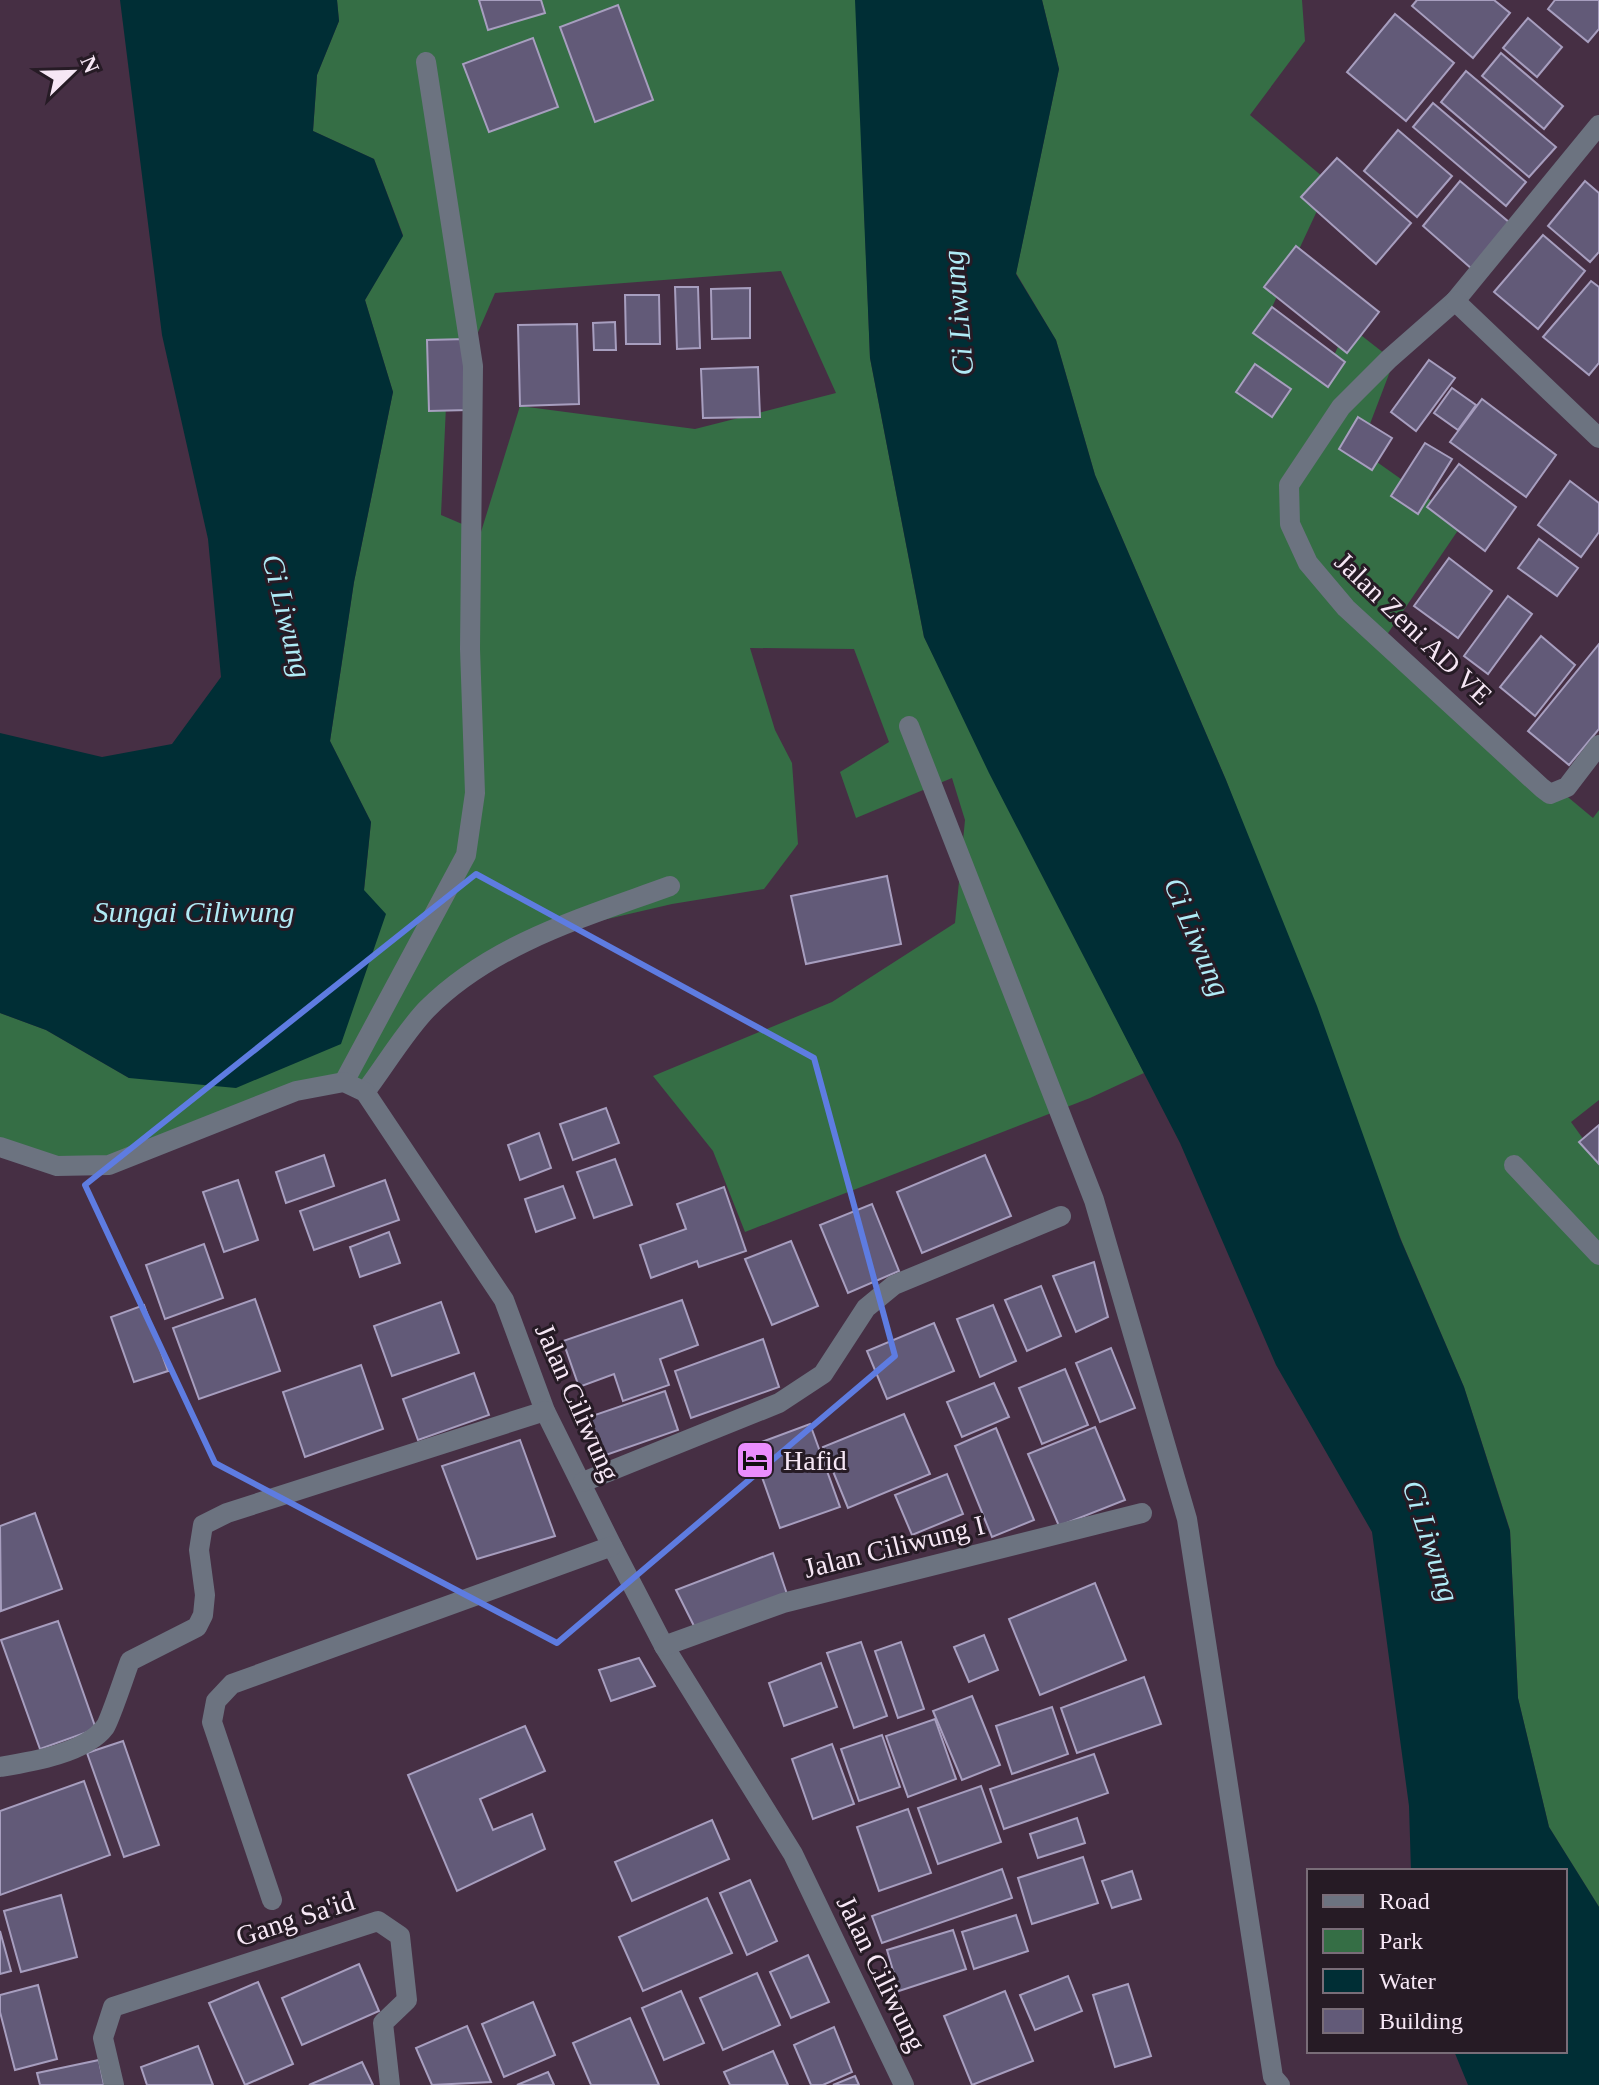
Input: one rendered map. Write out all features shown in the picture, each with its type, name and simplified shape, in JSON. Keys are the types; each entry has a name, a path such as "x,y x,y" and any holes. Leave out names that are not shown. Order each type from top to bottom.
{"street":[{"path":"344,1082 466,855 475,793 470,649 473,366 426,62"},
{"name":"Jalan Zeni AD VE","path":"1599,125 1455,301 1389,359 1341,407 1289,485 1290,524 1308,563 1346,608 1550,794 1567,787 1599,745"},
{"path":"1455,301 1599,438"},
{"path":"909,726 1094,1200 1187,1519 1273,2077 1280,2085"},
{"path":"0,1147 57,1166 109,1165 296,1091 344,1082 365,1092 427,1010 477,971 530,936 670,886"},
{"name":"Jalan Ciliwung","path":"365,1092 504,1300 545,1411 583,1482 612,1546 664,1646 793,1854 904,2085"},
{"path":"1514,1165 1599,1255"},
{"path":"583,1482 779,1403 823,1374 866,1308 894,1285 1061,1216"},
{"path":"0,1767 37,1761 77,1747 105,1727 130,1661 197,1627 203,1615 205,1595 199,1550 203,1525 227,1513 545,1411"},
{"name":"Jalan Ciliwung I","path":"664,1646 783,1603 1142,1513"},
{"path":"272,1900 212,1722 216,1701 232,1684 612,1546"},
{"name":"Gang Sa'id","path":"114,2085 103,2038 113,2007 378,1921 400,1936 407,1984 407,2000 383,2023 390,2085"}],"highlighted area":[{"path":"476,874 814,1058 895,1356 557,1643 215,1463 85,1185"}],"green space":[{"path":"337,0 856,0 870,358 924,637 1144,1073 1090,1098 745,1232 713,1151 653,1076 832,1002 955,923 965,820 952,778 856,818 840,772 889,742 854,649 750,648 775,730 792,763 798,844 764,889 672,904 530,937 427,1010 365,1092 344,1082 109,1165 0,1147 0,1013 46,1030 129,1078 364,890 371,822 330,741 354,582 393,392 365,300 403,235 374,159 313,131 317,75 339,21","holes":["781,271 836,393 695,429 520,406 481,532 441,515 446,406 495,293"]},
{"path":"1042,0 1302,0 1305,41 1250,115 1330,183 1267,318 1331,362 1348,325 1394,361 1360,450 1463,523 1382,642 1593,818 1599,810 1599,1100 1571,1122 1599,1161 1599,1907 1549,1827 1518,1698 1510,1530 1464,1387 1402,1242 1226,780 1095,475 1056,340 1016,273 1059,69"}],"water":[{"name":"Sungai Ciliwung","path":"120,0 337,0 339,21 317,75 313,131 374,159 403,236 365,300 393,392 354,582 330,741 371,822 364,890 386,914 341,1044 236,1088 129,1078 46,1030 0,1013 0,733 102,757 172,744 221,677 208,539 162,335"},
{"name":"Ci Liwung","path":"855,0 1042,0 1059,69 1016,274 1056,340 1095,475 1226,780 1317,1006 1400,1238 1464,1387 1510,1531 1518,1698 1549,1827 1599,1907 1599,2085 1468,2085 1455,2053 1567,2053 1567,1869 1411,1869 1409,1806 1372,1532 1276,1365 1180,1143 989,773 924,637 870,358"}],"building":[{"path":"479,0 541,0 545,13 488,30"},
{"path":"1417,0 1494,0 1510,13 1473,58 1412,6"},
{"path":"1555,0 1599,0 1599,29 1588,42 1548,9"},
{"path":"618,5 653,100 595,122 560,27"},
{"path":"1395,14 1454,63 1406,121 1347,72"},
{"path":"1528,18 1562,47 1537,77 1503,48"},
{"path":"533,38 558,107 489,132 463,64"},
{"path":"1501,53 1563,106 1544,129 1482,76"},
{"path":"1466,71 1556,147 1529,177 1441,102"},
{"path":"1433,103 1526,182 1506,206 1413,127"},
{"path":"1398,130 1452,176 1417,217 1364,171"},
{"path":"1337,158 1411,223 1376,264 1301,197"},
{"path":"1460,181 1510,223 1472,269 1423,226"},
{"path":"1585,181 1599,193 1599,252 1590,262 1548,226"},
{"path":"1543,235 1585,271 1538,329 1494,292"},
{"path":"1296,246 1379,312 1347,353 1264,287"},
{"path":"1591,281 1599,287 1599,363 1589,375 1543,337"},
{"path":"675,287 698,287 700,348 677,349"},
{"path":"750,288 750,338 712,339 711,289"},
{"path":"625,295 659,295 660,344 626,344"},
{"path":"1272,307 1345,362 1328,387 1253,333"},
{"path":"615,322 616,350 594,350 593,323"},
{"path":"577,324 579,404 520,406 518,325"},
{"path":"466,339 468,410 429,411 427,340"},
{"path":"1429,360 1455,378 1416,431 1391,412"},
{"path":"1255,364 1291,389 1272,417 1236,392"},
{"path":"758,367 760,417 703,418 701,369"},
{"path":"1452,388 1476,405 1458,430 1434,413"},
{"path":"1482,399 1556,455 1526,497 1450,442"},
{"path":"1358,417 1392,438 1372,470 1339,449"},
{"path":"1425,443 1452,459 1418,514 1391,496"},
{"path":"1459,464 1516,507 1485,551 1427,507"},
{"path":"1570,481 1599,503 1599,532 1581,557 1538,525"},
{"path":"1539,539 1578,568 1557,596 1518,568"},
{"path":"1449,558 1492,591 1458,638 1414,606"},
{"path":"1508,596 1532,614 1488,674 1464,656"},
{"path":"1541,636 1575,665 1535,716 1500,687"},
{"path":"1599,644 1599,729 1569,765 1528,731"},
{"path":"887,876 901,944 806,964 791,896"},
{"path":"606,1108 619,1143 573,1160 560,1124"},
{"path":"1599,1125 1599,1164 1579,1142"},
{"path":"539,1133 551,1168 520,1180 508,1145"},
{"path":"324,1155 334,1186 286,1203 276,1172"},
{"path":"985,1155 1011,1216 922,1253 897,1192"},
{"path":"615,1159 632,1205 594,1218 577,1172"},
{"path":"238,1180 258,1240 224,1252 203,1192"},
{"path":"385,1180 399,1220 314,1250 300,1211"},
{"path":"563,1186 575,1218 536,1232 525,1199"},
{"path":"724,1187 746,1251 699,1267 697,1261 651,1278 640,1245 686,1229 677,1204"},
{"path":"872,1204 899,1271 848,1293 820,1225"},
{"path":"389,1232 400,1263 360,1277 350,1247"},
{"path":"791,1241 818,1306 772,1325 745,1259"},
{"path":"204,1244 223,1298 165,1319 146,1265"},
{"path":"1094,1262 1108,1317 1076,1332 1053,1276"},
{"path":"1041,1286 1061,1336 1027,1351 1005,1300"},
{"path":"255,1299 280,1371 199,1399 173,1328"},
{"path":"682,1300 698,1345 660,1359 669,1385 623,1401 614,1374 579,1387 563,1341"},
{"path":"441,1302 459,1353 392,1376 374,1326"},
{"path":"144,1305 168,1371 134,1382 111,1317"},
{"path":"993,1305 1016,1361 980,1377 957,1319"},
{"path":"934,1323 954,1371 887,1399 867,1351"},
{"path":"763,1339 779,1387 691,1418 675,1371"},
{"path":"1111,1348 1135,1408 1100,1422 1076,1363"},
{"path":"361,1365 383,1429 305,1457 283,1392"},
{"path":"1065,1369 1088,1425 1042,1444 1019,1388"},
{"path":"474,1373 489,1415 418,1440 403,1399"},
{"path":"994,1383 1009,1417 962,1437 947,1402"},
{"path":"665,1391 678,1430 603,1456 589,1417"},
{"path":"904,1414 930,1474 848,1508 823,1447"},
{"path":"810,1424 840,1507 780,1528 751,1446"},
{"path":"1095,1427 1125,1500 1059,1526 1028,1454"},
{"path":"996,1428 1034,1520 992,1537 955,1446"},
{"path":"520,1440 555,1536 477,1559 442,1466"},
{"path":"947,1474 963,1514 912,1535 895,1495"},
{"path":"35,1513 62,1589 1,1611 0,1526"},
{"path":"773,1553 789,1600 696,1630 676,1590"},
{"path":"1095,1583 1126,1660 1040,1695 1009,1619"},
{"path":"58,1621 96,1729 40,1749 1,1640"},
{"path":"984,1635 998,1670 969,1682 954,1647"},
{"path":"861,1642 887,1716 854,1728 827,1653"},
{"path":"901,1642 924,1709 898,1718 875,1651"},
{"path":"639,1658 655,1686 611,1701 599,1670"},
{"path":"821,1663 837,1707 784,1726 769,1683"},
{"path":"1144,1677 1161,1724 1077,1753 1061,1708"},
{"path":"972,1696 1000,1765 962,1780 933,1711"},
{"path":"1052,1707 1068,1754 1012,1774 996,1726"},
{"path":"935,1719 956,1779 908,1797 886,1736"},
{"path":"525,1726 545,1771 480,1799 493,1830 532,1814 545,1849 457,1891 408,1775"},
{"path":"882,1735 900,1787 859,1801 841,1749"},
{"path":"123,1741 159,1845 124,1857 87,1753"},
{"path":"832,1744 854,1804 813,1819 792,1759"},
{"path":"1094,1754 1108,1793 1004,1829 990,1789"},
{"path":"84,1781 110,1855 0,1895 0,1811"},
{"path":"981,1786 1001,1842 938,1864 918,1808"},
{"path":"908,1809 931,1873 879,1891 857,1827"},
{"path":"1077,1818 1085,1843 1038,1858 1030,1834"},
{"path":"712,1820 729,1859 632,1901 615,1862"},
{"path":"1083,1857 1098,1903 1032,1924 1018,1878"},
{"path":"1002,1869 1012,1898 882,1943 872,1916"},
{"path":"1132,1871 1141,1899 1112,1908 1102,1881"},
{"path":"750,1880 777,1941 747,1955 720,1893"},
{"path":"61,1895 77,1957 21,1972 4,1911"},
{"path":"707,1898 732,1953 643,1991 619,1937"},
{"path":"1016,1915 1028,1951 974,1969 962,1932"},
{"path":"953,1930 966,1969 899,1991 887,1950"},
{"path":"0,1931 11,1971 0,1974"},
{"path":"808,1955 829,2002 791,2018 770,1972"},
{"path":"359,1964 379,2011 302,2045 282,1998"},
{"path":"757,1973 780,2025 723,2050 700,1998"},
{"path":"1068,1976 1082,2011 1035,2030 1020,1995"},
{"path":"258,1982 293,2064 245,2085 209,2003"},
{"path":"1128,1984 1151,2056 1115,2067 1093,1995"},
{"path":"38,1985 57,2059 15,2070 0,2012 0,1995"},
{"path":"681,1991 704,2043 664,2060 642,2008"},
{"path":"1005,1991 1033,2061 972,2085 944,2016"},
{"path":"533,2002 555,2055 504,2077 482,2024"},
{"path":"630,2018 659,2085 591,2085 573,2043"},
{"path":"467,2026 491,2082 432,2085 416,2048"},
{"path":"834,2027 852,2072 823,2085 811,2085 794,2045"},
{"path":"198,2046 213,2085 147,2085 141,2067"},
{"path":"773,2051 788,2085 730,2085 724,2072"},
{"path":"99,2060 104,2085 40,2085 37,2073"},
{"path":"362,2062 373,2085 309,2085"},
{"path":"548,2072 554,2085 517,2085"},
{"path":"855,2076 859,2085 833,2085"}],"place":[{"name":"Hafid","path":"755,1460"}]}
